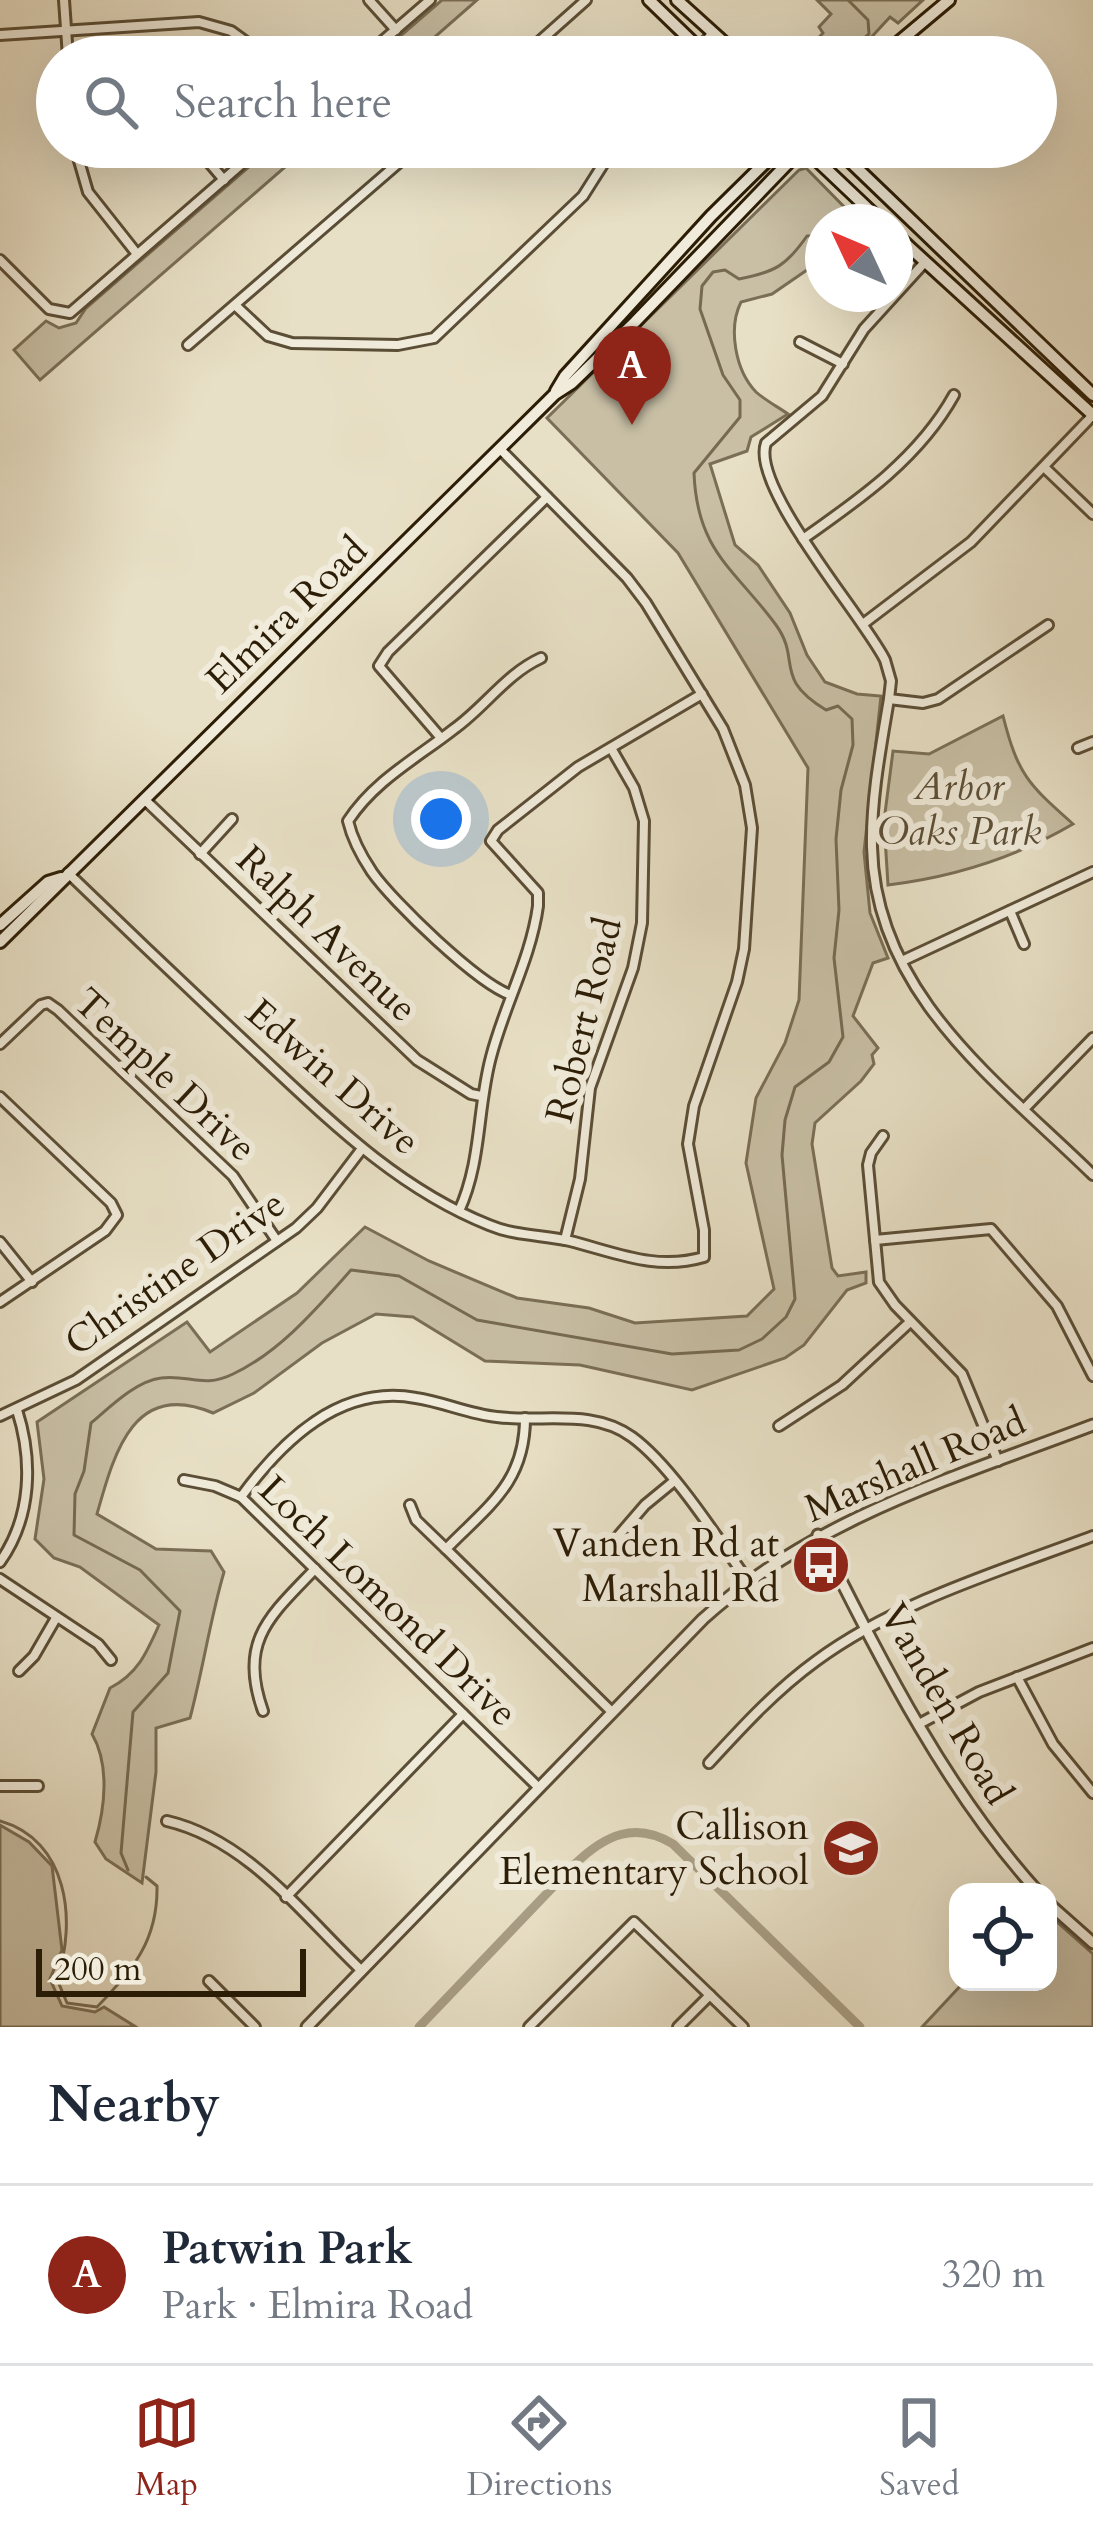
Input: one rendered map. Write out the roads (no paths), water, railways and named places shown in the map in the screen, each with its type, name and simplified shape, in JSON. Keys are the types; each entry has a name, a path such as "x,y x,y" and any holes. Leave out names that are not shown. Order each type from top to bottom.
{"main road":[{"path":"649,0 683,36"},
{"path":"677,0 716,36"},
{"path":"906,36 949,0"},
{"name":"Elmira Road","path":"555,394 565,376 760,168"},
{"name":"Elmira Road","path":"0,942 499,448 650,306 783,168"},
{"path":"819,168 861,204"},
{"path":"857,168 1093,395"},
{"path":"913,251 1093,415"},
{"name":"Elmira Road","path":"0,925 48,882 64,875"}],"street":[{"path":"64,0 66,36"},
{"path":"369,0 395,30"},
{"path":"388,36 430,0"},
{"path":"546,36 586,0"},
{"path":"0,35 200,22 239,36"},
{"path":"81,168 88,192 137,254"},
{"path":"214,168 224,180"},
{"path":"0,260 49,309 65,314 237,168"},
{"path":"188,345 393,168"},
{"path":"236,306 268,336 292,343 398,345 434,338 584,196 601,168"},
{"path":"925,262 869,322 822,396 763,450 773,484 803,539 885,660 890,700 872,848 886,927 934,1019 1093,1175"},
{"path":"800,342 843,364"},
{"path":"803,539 895,469 954,395"},
{"path":"863,624 971,542 1093,415"},
{"name":"Edwin Drive","path":"64,875 362,1150 459,1211 519,1234 565,1240 644,1262 669,1264 704,1257 704,1230 688,1144 694,1106 744,950 752,828 746,784 702,694 627,578 499,448"},
{"path":"1045,468 1093,514"},
{"path":"441,738 379,666 547,496"},
{"path":"890,700 938,700 1048,625"},
{"path":"511,995 486,983 388,891 372,872 349,826 350,816 395,770 441,738 520,667 541,658"},
{"path":"459,1211 478,1151 482,1096 536,923 538,893 490,841 578,767 702,694"},
{"path":"1078,748 1093,742"},
{"name":"Robert Road","path":"565,1240 580,1179 590,1088 633,968 642,923 644,820 634,788 611,748"},
{"name":"Ralph Avenue","path":"143,798 417,1060 470,1094 482,1096"},
{"path":"200,854 232,819"},
{"path":"902,961 1093,872"},
{"path":"1010,911 1024,944"},
{"name":"Temple Drive","path":"0,1044 40,1005 58,1010 233,1176 277,1241"},
{"path":"1025,1108 1093,1038"},
{"path":"0,1096 111,1203 117,1215 105,1231 0,1302"},
{"path":"883,1136 868,1165 879,1282 910,1322 962,1374 998,1461"},
{"name":"Christine Drive","path":"0,1416 76,1380 277,1241 317,1208 362,1150"},
{"path":"875,1240 991,1229 1058,1306 1093,1376"},
{"path":"0,1242 32,1282"},
{"path":"779,1426 842,1385 910,1322"},
{"path":"241,1497 310,1423 351,1402 403,1396 496,1417 587,1419 610,1425 645,1448 748,1581"},
{"path":"0,1562 16,1532 26,1497 25,1432 17,1410"},
{"path":"446,1549 515,1475 522,1460 525,1418"},
{"name":"Marshall Road","path":"307,2027 703,1618 748,1581 818,1535 1093,1425"},
{"name":"Loch Lomond Drive","path":"184,1480 241,1497 538,1787"},
{"path":"608,1548 633,1517 673,1481"},
{"path":"410,1505 416,1520 612,1712"},
{"name":"Vanden Road","path":"818,1535 975,1819 1030,1883"},
{"path":"709,1763 790,1681 867,1628 1093,1536"},
{"path":"263,1711 253,1672 259,1634 267,1619 315,1569"},
{"path":"0,1579 98,1644 111,1660"},
{"path":"19,1671 34,1657 56,1618"},
{"path":"919,1724 979,1692 1093,1648"},
{"path":"1018,1677 1053,1744 1093,1793"},
{"path":"286,1897 463,1714"},
{"path":"0,1786 38,1786"},
{"path":"167,1821 214,1836 361,1970"},
{"path":"1057,1911 1093,1943"},
{"path":"529,2027 634,1922 743,2027"},
{"path":"209,1981 255,2027"},
{"path":"678,2027 710,1995"}],"waterway":[{"path":"848,0 868,20 867,36"},
{"path":"128,1870 121,1853 133,1712 168,1673 180,1611 140,1570 74,1535 75,1494 84,1471 91,1423 106,1410 152,1380 213,1380 250,1365 297,1328 351,1270 399,1276 477,1320 672,1354 739,1350 762,1339 786,1317 795,1299 782,1155 785,1120 795,1087 829,1062 843,1037 834,958 839,910 836,839 841,790 853,745 852,719 838,706 826,710 799,688 776,625 710,541 694,473 740,417 740,400 723,375 700,309 702,286 713,272 725,270 739,279 771,270 805,239"},
{"path":"0,1821 23,1831 40,1846 62,1885 66,1933 57,1979 67,2003 97,2007 141,1953 156,1905 157,1886 146,1877"},
{"path":"419,2027 575,1864 609,1839 633,1833 673,1844 860,2027"}],"place":[{"name":"Patwin Park","path":"632,425"},
{"name":"Vanden Rd at Marshall Rd","path":"821,1565"},
{"name":"Callison Elementary School","path":"851,1848"}],"park label":[{"name":"Arbor Oaks Park","path":"959,808"}]}
